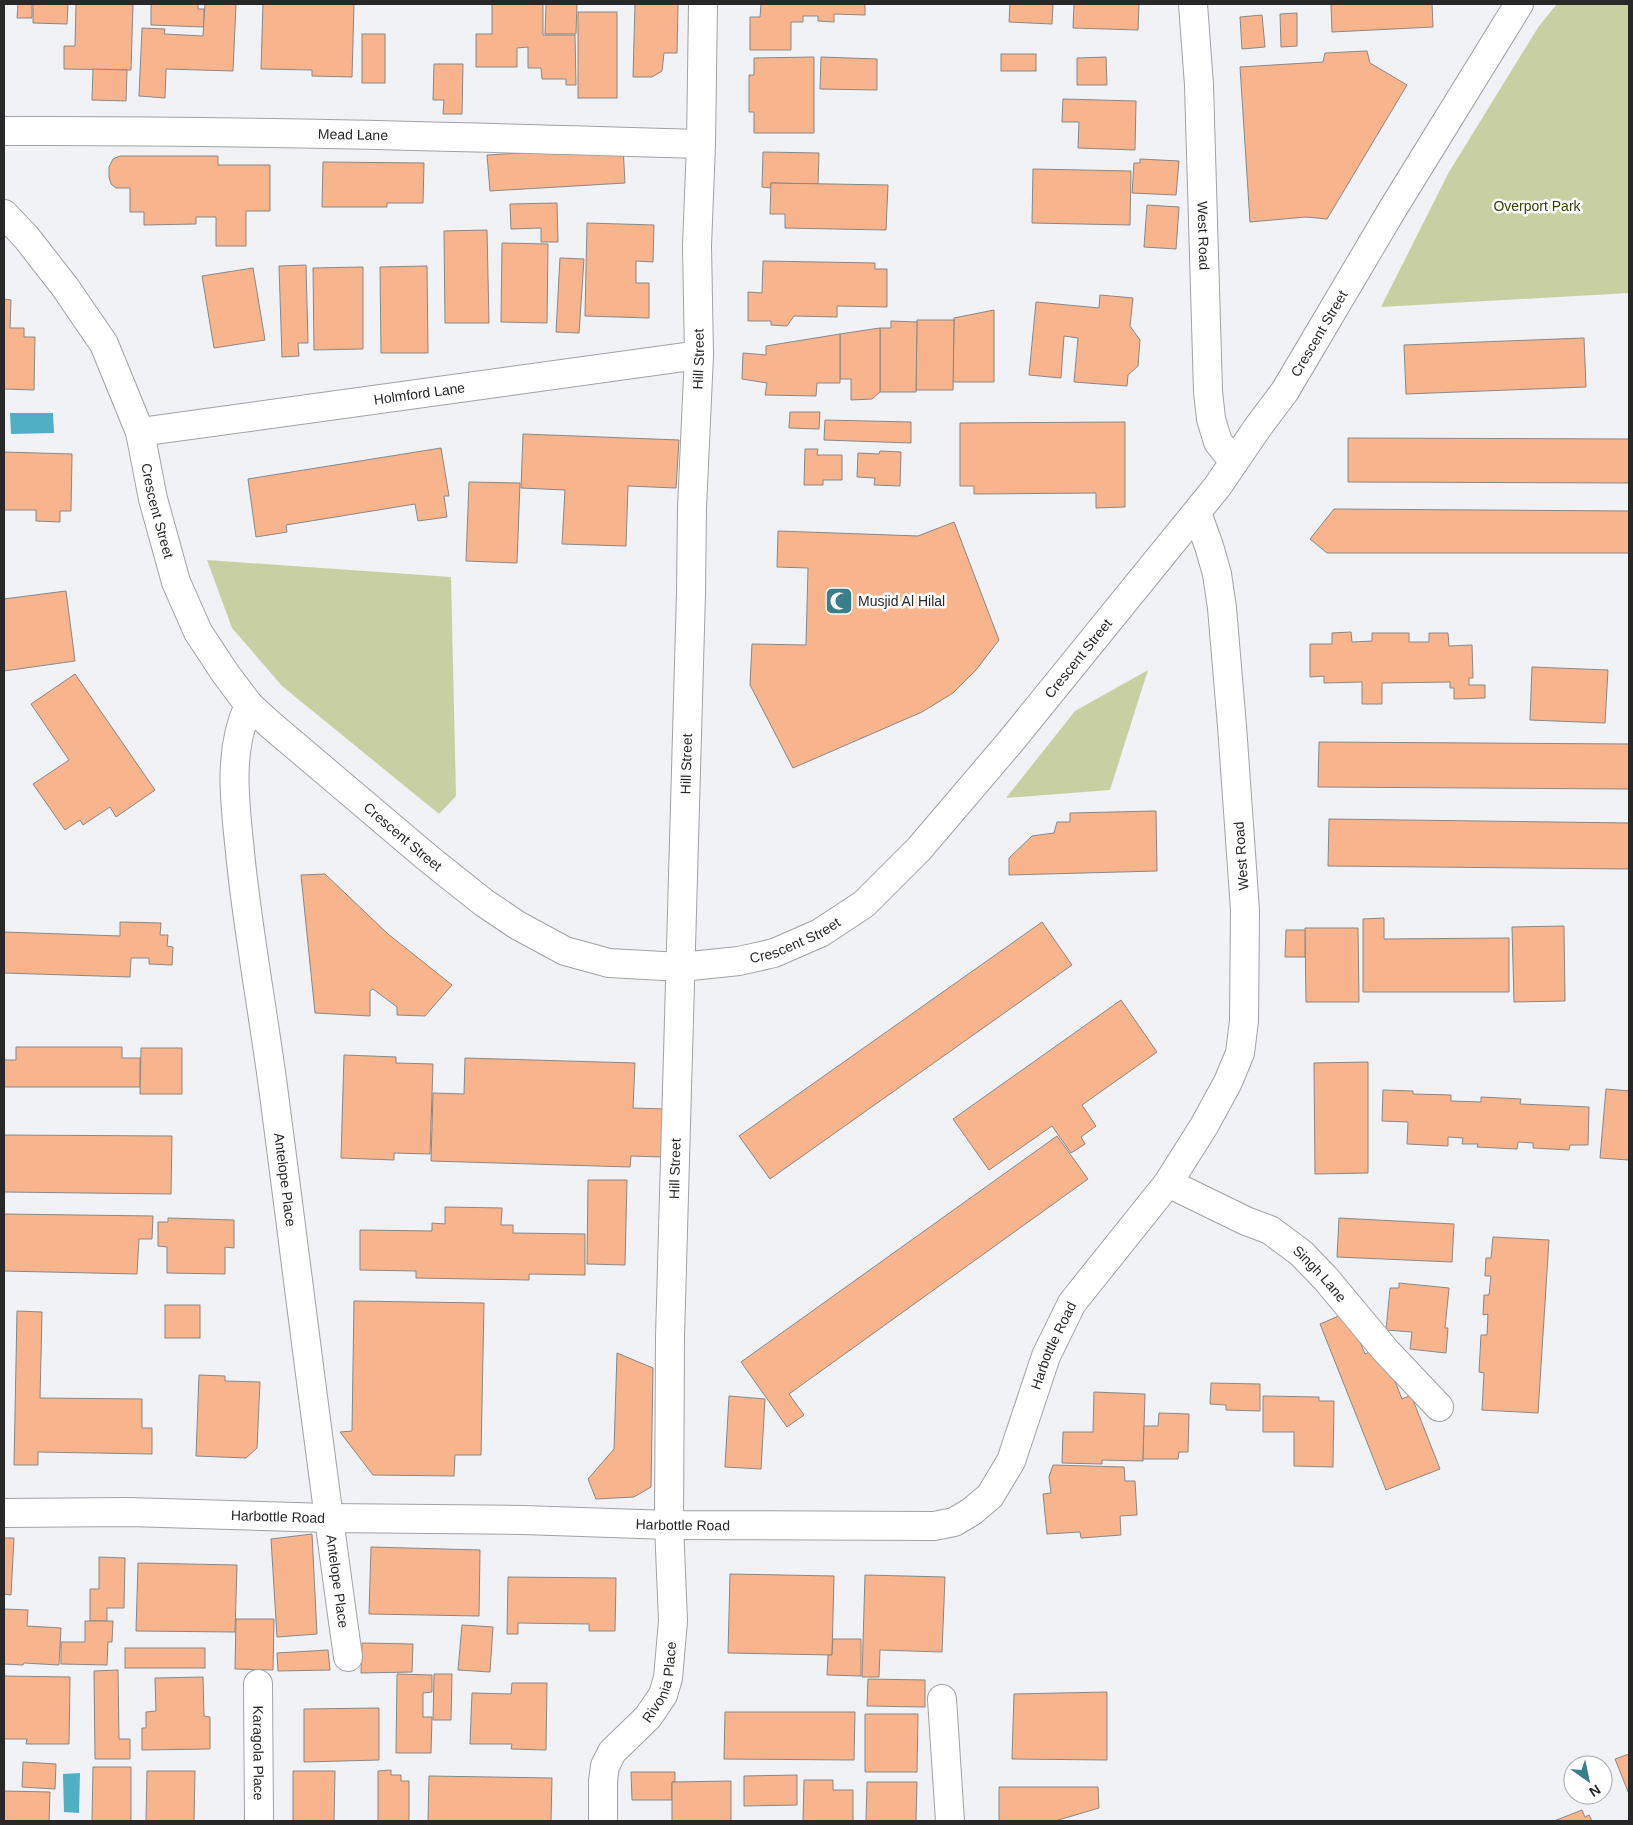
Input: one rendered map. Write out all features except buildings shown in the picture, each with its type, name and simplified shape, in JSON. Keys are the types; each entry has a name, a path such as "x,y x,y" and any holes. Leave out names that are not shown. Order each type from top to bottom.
{"street":[{"name":"Hill Street","path":"669,1525 670,1337 692,508 699,355 697,246 701,144 702,4"},
{"name":"West Road","path":"1193,4 1199,85 1208,391 1211,419 1218,442 1234,462"},
{"name":"Crescent Street","path":"4,214 26,237 65,287 104,344 140,432 153,499 176,582 198,632 249,705 429,859 483,902 517,925 565,951 609,963 681,967 739,962 774,953 820,933 864,904 919,849 1011,741 1197,513 1285,391 1392,210 1519,4"},
{"name":"Mead Lane","path":"4,132 70,130 130,133 274,133 701,144"},
{"name":"Holmford Lane","path":"140,432 699,355"},
{"name":"West Road","path":"1168,1183 1204,1126 1228,1082 1240,1052 1244,1021 1244,910 1222,608 1217,574 1197,513"},
{"name":"Antelope Place","path":"249,705 241,722 234,754 237,822 245,896 273,1084 328,1518 348,1657"},
{"name":"Singh Lane","path":"1168,1183 1246,1221 1270,1230 1301,1253 1332,1286 1386,1351 1439,1407"},
{"name":"Harbottle Road","path":"4,1513 128,1512 669,1525 934,1526 954,1522 972,1512 990,1496 1011,1461 1046,1356 1072,1303 1168,1183"},
{"name":"Rivonia Place","path":"603,1821 605,1766 612,1752 655,1708 663,1695 668,1678 673,1621 669,1525"},
{"name":"Karagola Place","path":"258,1684 259,1821"},
{"path":"942,1699 950,1821"}],"green space":[{"name":"Overport Park","path":"1557,4 1629,4 1629,293 1381,307 1449,172 1539,26"},
{"path":"207,560 451,577 456,796 439,814 282,686 232,628"},
{"path":"1148,670 1110,790 1006,798 1075,711"}],"water":[{"path":"10,413 53,413 54,433 11,434"},
{"path":"80,1773 79,1813 64,1812 63,1774"}],"place":[{"name":"Musjid Al Hilal","path":"839,601"}]}
